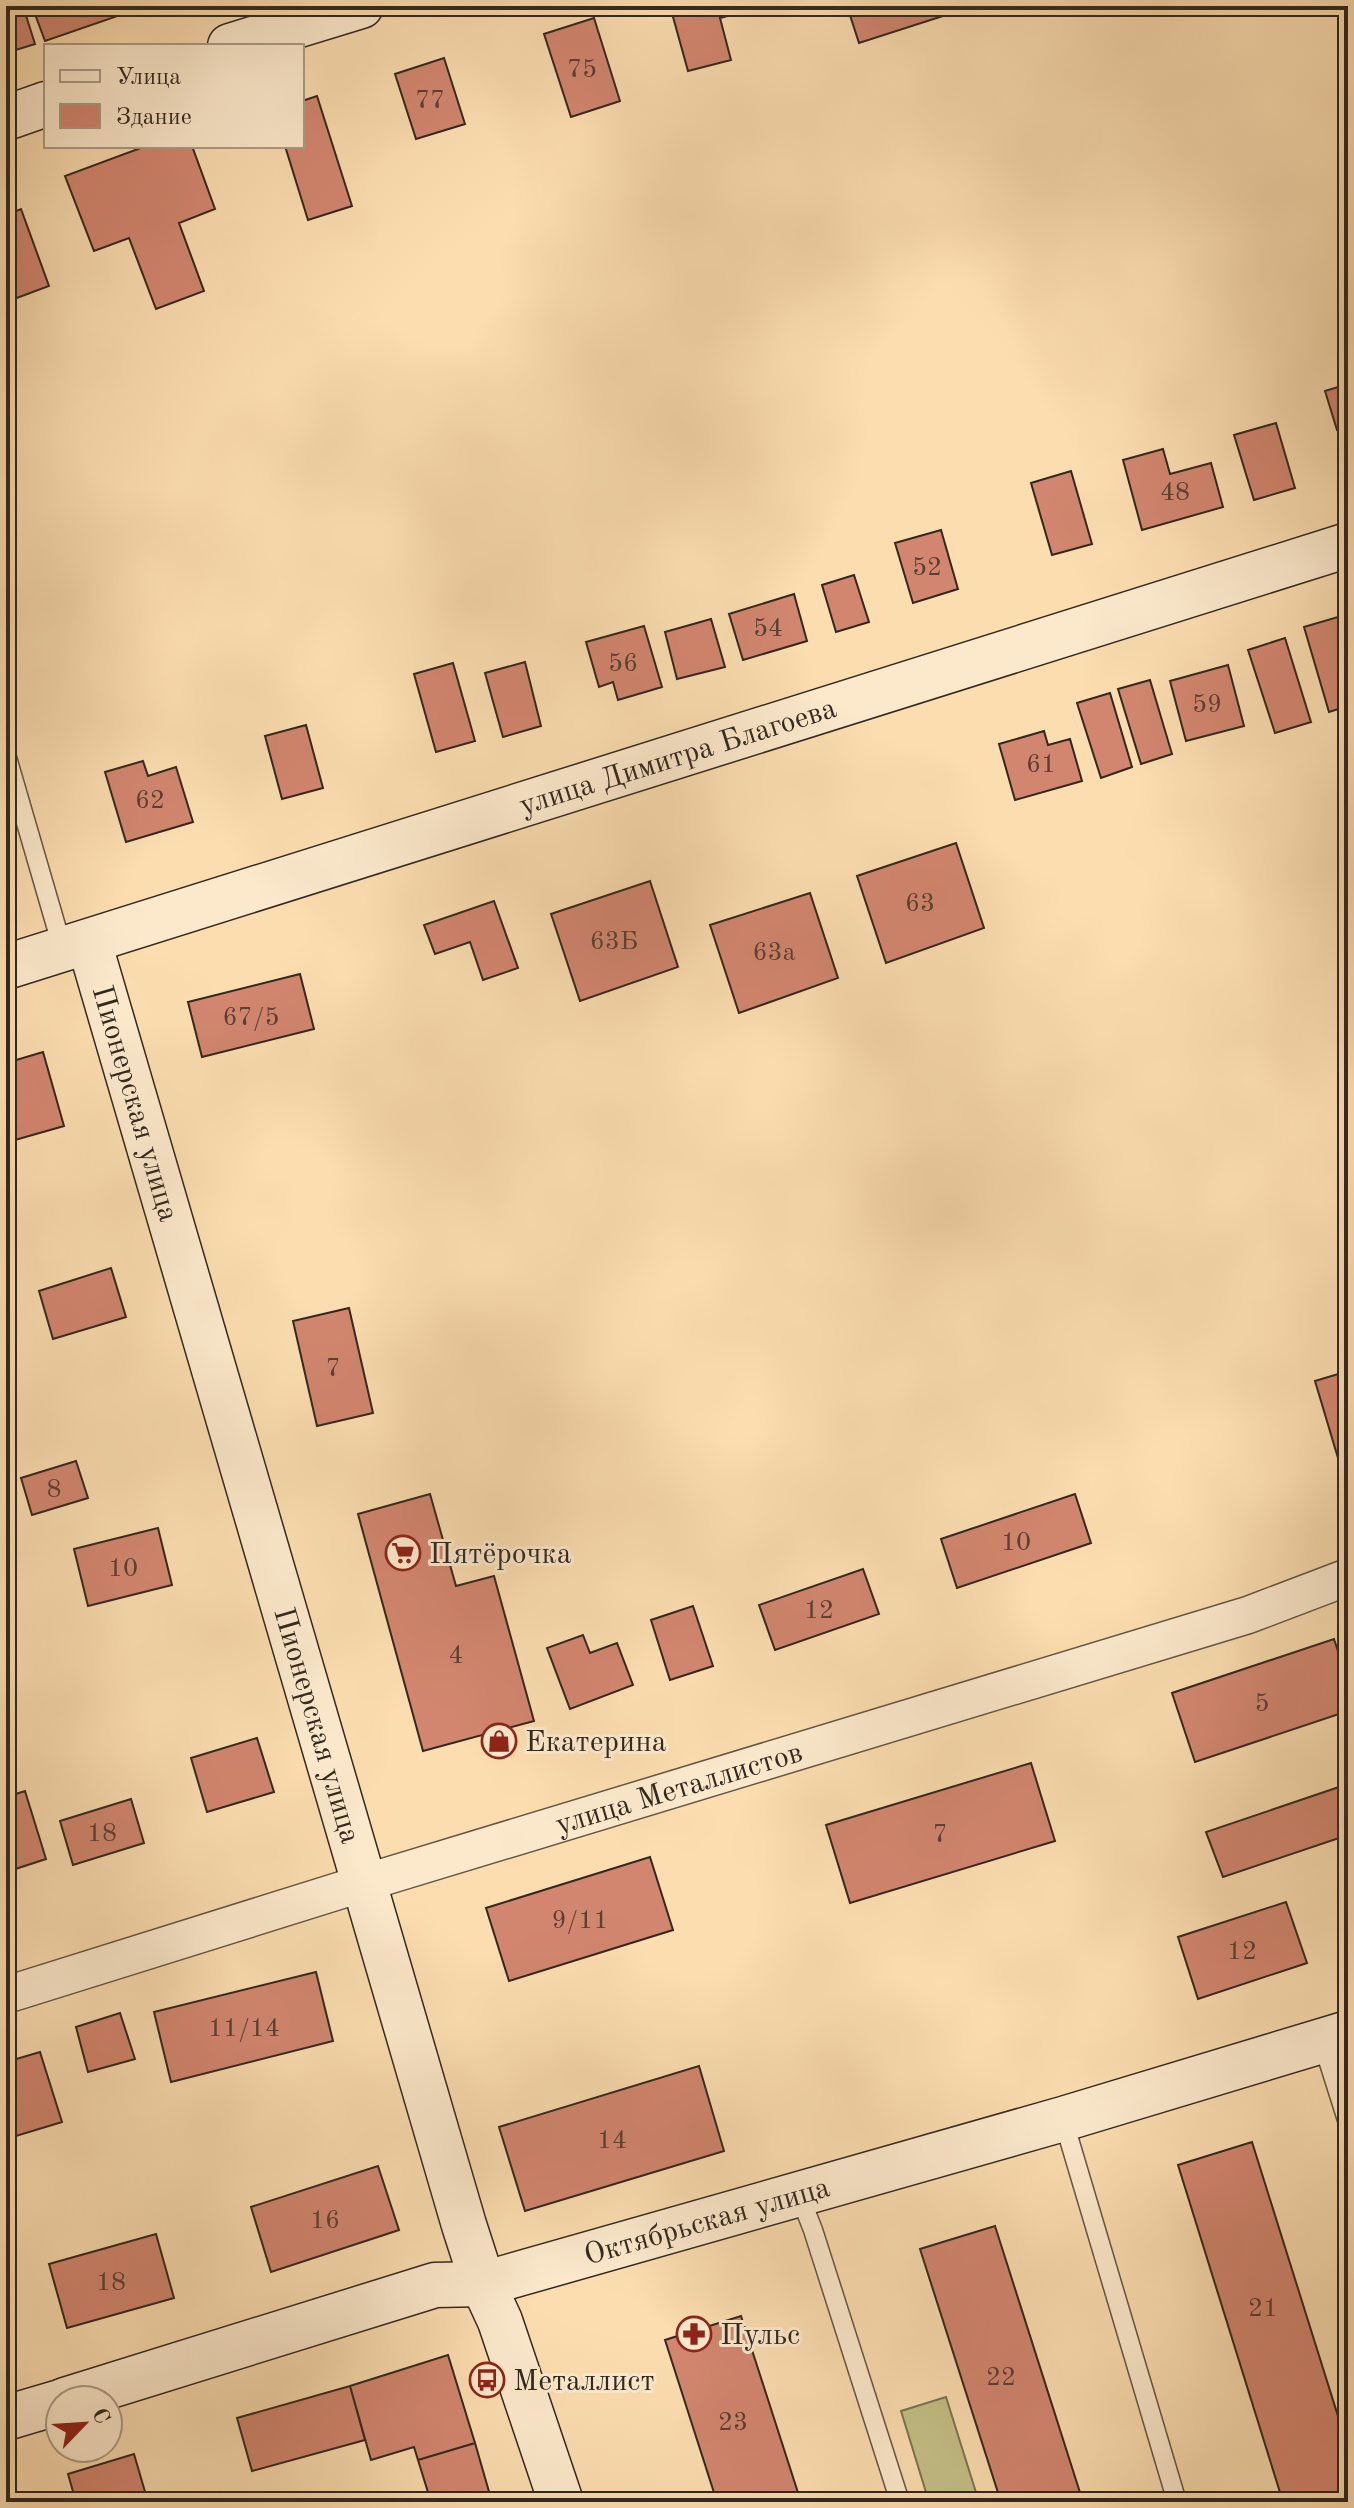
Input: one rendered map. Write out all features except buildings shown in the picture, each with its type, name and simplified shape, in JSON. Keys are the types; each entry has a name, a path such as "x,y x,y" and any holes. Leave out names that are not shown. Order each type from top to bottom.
{"main road":[{"path":"237,44 361,6"},
{"path":"6,118 44,105"},
{"name":"улица Димитра Благоева","path":"6,967 1348,545"},
{"name":"Пионерская улица","path":"76,946 364,1883 483,2284 500,2321 561,2502"},
{"name":"Октябрьская улица","path":"117,2384 435,2285 483,2284 1063,2119 1335,2037"},
{"name":"Октябрьская улица","path":"6,2418 44,2406"}],"street":[{"name":"улица Металлистов","path":"6,1995 1232,1620 1348,1577"}],"lane":[{"path":"6,754 76,946"},
{"path":"1335,2037 1348,2123"},
{"path":"1063,2119 1177,2502"},
{"path":"799,2194 900,2502"}],"shaded area":[{"path":"946,2397 979,2502 929,2502 901,2411"}],"place":[{"name":"Пятёрочка","path":"403,1553"},
{"name":"Екатерина","path":"499,1741"},
{"name":"Пульс","path":"694,2334"},
{"name":"Металлист","path":"487,2380"}]}
